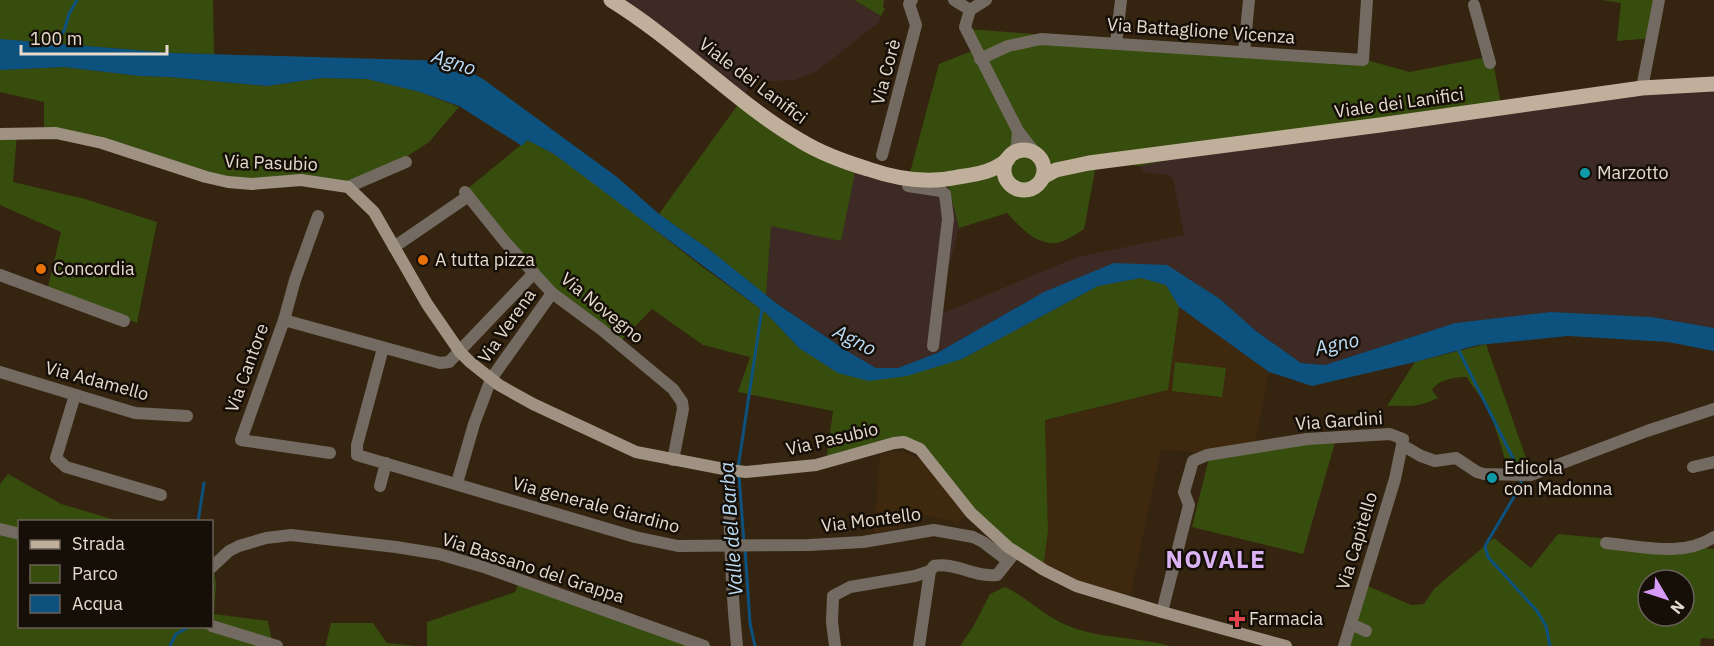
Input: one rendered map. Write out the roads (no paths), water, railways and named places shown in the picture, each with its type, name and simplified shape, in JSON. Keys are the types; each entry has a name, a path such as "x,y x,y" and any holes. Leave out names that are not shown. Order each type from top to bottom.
{"main road":[{"name":"Viale dei Lanifici","path":"611,0 643,22 773,124 803,143 851,164 895,177 935,180 995,169 1015,153 1026,150 1050,162 1089,163"},
{"name":"Viale dei Lanifici","path":"953,178 1000,178 1014,187 1026,190 1036,186 1043,177 1056,170 1089,163 1642,88 1714,84"},
{"name":"Via Pasubio","path":"0,134 56,133 102,143 228,182 252,184 301,180 348,187 374,212 427,304 460,352 491,379 533,404 636,452 737,471 816,465 904,442 926,454 971,513 1012,557 1076,586 1286,646"},
{"path":"1039,157 1044,165 1043,177"},
{"path":"1009,158 1005,171 1010,183"}],"street":[{"name":"Via Corè","path":"882,154 916,25 909,4 912,0"},
{"path":"954,0 970,10"},
{"path":"986,0 970,10 965,27 1018,131 1039,157"},
{"path":"1116,43 1121,0"},
{"path":"1244,52 1249,0"},
{"name":"Via Battaglione Vicenza","path":"980,59 1008,46 1041,39 1363,60 1367,0"},
{"path":"1642,88 1659,0"},
{"path":"1474,5 1490,63"},
{"path":"1009,158 1017,146 1018,131"},
{"path":"348,187 406,162"},
{"path":"909,179 908,186 944,191 946,202 947,231 933,346"},
{"name":"Via Novegno","path":"394,247 465,196 552,293 679,396 683,409 673,460"},
{"path":"284,320 295,280 318,216"},
{"path":"460,352 534,273"},
{"path":"0,275 124,321"},
{"name":"Via Verena","path":"457,483 474,424 491,379 552,293"},
{"name":"Via Cantore","path":"330,453 241,440 284,320 440,363 449,362 460,352"},
{"path":"383,348 357,445 357,455 457,483"},
{"name":"Via Adamello","path":"0,372 135,413 187,416"},
{"path":"75,395 56,458 66,467 161,495"},
{"name":"Via Gardini","path":"1162,612 1189,505 1184,492 1193,461 1207,455 1306,439 1390,434 1403,439 1402,445 1435,461 1456,458 1477,472 1531,476 1647,431 1714,409"},
{"name":"Via Capitello","path":"1344,646 1395,478 1402,445"},
{"path":"1693,467 1714,462"},
{"path":"380,486 386,463"},
{"path":"737,471 732,545 732,597 737,646"},
{"name":"Via generale Giardino","path":"457,483 471,490 635,537 678,546 732,545"},
{"path":"0,529 18,534"},
{"name":"Via Montello","path":"732,545 864,542 934,530 973,537 1012,557"},
{"name":"Via Bassano del Grappa","path":"213,566 229,551 239,546 266,538 291,535 439,554 487,568 704,646"},
{"path":"1606,543 1674,550 1703,544 1714,537"},
{"path":"919,646 930,571 934,566 941,565 989,576 998,575 1012,557"},
{"path":"835,646 832,622 833,596 850,587 915,576 930,571"},
{"path":"1351,624 1366,631"},
{"path":"213,626 277,646"}],"water":[{"path":"0,39 173,53 450,61 483,79 617,177 659,214 710,250 776,303 876,368 898,368 937,353 1044,292 1114,263 1167,265 1220,299 1256,331 1301,363 1325,365 1455,323 1551,312 1652,317 1714,328 1714,351 1668,342 1568,336 1478,345 1312,386 1269,372 1179,307 1166,285 1141,278 1098,286 962,359 907,376 869,381 838,373 799,348 766,313 554,154 527,140 522,146 459,106 420,92 367,79 322,78 267,86 140,76 64,67 0,70"}],"waterway":[{"path":"53,46 64,31 69,14 77,0"},
{"name":"Valle del Barba","path":"738,468 762,309"},
{"path":"1457,347 1519,470"},
{"name":"Valle del Barba","path":"739,475 744,543"},
{"path":"1521,479 1521,485 1485,546 1488,557 1537,611 1546,626 1550,646"},
{"path":"198,520 204,483"},
{"name":"Valle del Barba","path":"745,549 750,623 755,646"},
{"path":"170,646 176,634 187,628"}],"place":[{"name":"Marzotto","path":"1585,173"},
{"name":"A tutta pizza","path":"423,260"},
{"name":"Concordia","path":"41,269"},
{"name":"Edicola con Madonna","path":"1492,478"},
{"name":"Farmacia","path":"1237,619"}],"district":[{"name":"NOVALE","path":"1216,560"}],"water label":[{"name":"Agno","path":"454,62"},
{"name":"Agno","path":"855,340"},
{"name":"Agno","path":"1337,344"}]}
